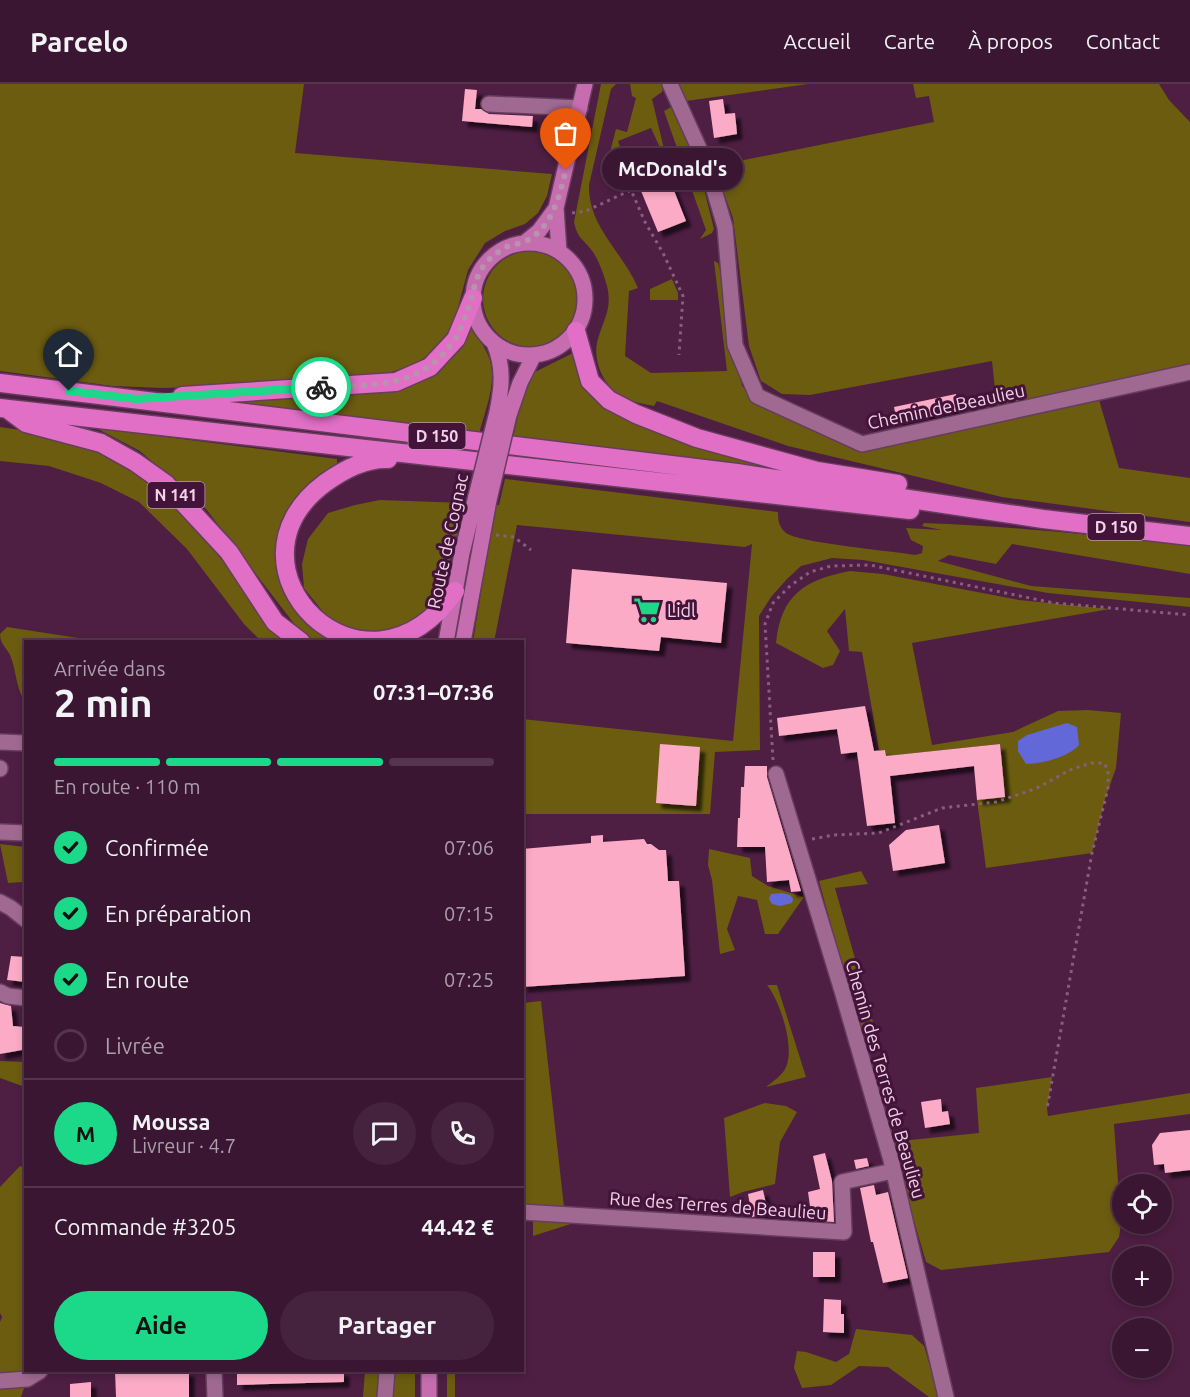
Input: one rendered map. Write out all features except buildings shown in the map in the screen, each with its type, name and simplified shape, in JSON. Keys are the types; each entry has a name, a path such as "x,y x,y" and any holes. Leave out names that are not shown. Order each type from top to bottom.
{"highway":[{"path":"0,383 137,399 396,382 430,367 456,339 473,298"},
{"path":"576,331 590,381 609,400 636,414 697,438 817,471 975,497 1042,519"},
{"name":"D 150","path":"137,399 737,472 1042,519 1190,536"},
{"name":"D 150","path":"3,408 925,512 1042,519"},
{"name":"N 141","path":"3,408 26,423 101,443 135,462 166,484 228,552 274,622 298,640"},
{"path":"360,640 347,638 329,629 314,619 304,608 289,578 285,561 285,545 289,528 304,501 338,474 358,464 384,459 434,458"},
{"path":"401,640 433,616 446,604 455,591"}],"main road":[{"path":"560,251 561,211 585,84"},
{"path":"524,243 561,211"},
{"path":"544,244 560,251 573,263 582,279 586,297 584,315 576,331 557,348 546,353 519,355 506,351 494,343 482,330 475,315 473,298 476,281 483,266 495,254 510,245 544,244"},
{"name":"Route de Cognac","path":"494,343 502,372 503,414"},
{"name":"Route de Cognac","path":"446,640 455,591 483,498 503,414 534,355"},
{"name":"Route de Cognac","path":"463,640 483,498"},
{"path":"429,1372 429,1397"}],"street":[{"name":"Chemin de Beaulieu","path":"670,84 707,166 725,227 735,345 757,396 862,444 1190,372"},
{"path":"489,104 580,108"},
{"path":"0,742 24,743"},
{"name":"Chemin des Terres de Beaulieu","path":"776,774 843,994 893,1171 946,1397"},
{"path":"0,832 24,832"},
{"path":"0,902 24,918"},
{"path":"0,992 8,996 24,998"},
{"name":"Rue des Terres de Beaulieu","path":"524,1212 844,1232 842,1182 893,1171"},
{"path":"0,1381 27,1379 38,1372"},
{"path":"214,1372 215,1397"},
{"path":"385,1397 387,1372"}],"path":[{"path":"561,211 586,211 631,190 683,296 679,355"},
{"path":"490,534 514,537 531,550"},
{"path":"776,774 768,702 765,624 773,603 790,586 810,572 831,566 870,566 1054,603 1190,615"},
{"path":"797,841 834,835 879,832 942,808 996,802 1035,789 1091,763 1104,763 1108,770 1108,788 1092,853 1047,1109"}],"shaded area":[{"path":"0,84 304,84 295,153 552,174 547,196 538,213 525,224 505,231 485,243 468,270 456,315 447,334 427,356 415,364 386,374 232,386 162,388 113,386 0,371"},
{"path":"601,84 616,84 611,89 589,185 590,200 600,227 638,288 629,291 625,356 651,373 727,371 714,261 718,263 722,277 742,386 756,400 870,450 997,408 992,361 810,395 782,394 761,381 749,346 733,218 714,166 934,122 929,96 916,98 913,84 1159,84 1169,100 1190,122 1190,372 1097,393 1119,468 1190,478 1190,522 1002,497 788,446 657,401 654,406 630,400 617,393 602,374 596,351 608,309 607,286 593,252 579,236 574,222"},
{"path":"630,84 661,84 662,92 652,99 664,149 661,150 651,128 618,141 623,155 614,158 627,189 623,190 609,156 616,129 627,132 636,98 632,96"},
{"path":"679,84 808,84 686,101"},
{"path":"671,107 699,169 714,229 712,233 700,239 706,230 664,111"},
{"path":"531,251 549,255 565,265 575,281 579,299 575,317 565,333 549,343 531,347 513,343 497,333 487,317 483,299 487,281 497,265 513,255"},
{"path":"672,279 678,293 678,300 650,300 650,289"},
{"path":"470,322 488,355 492,374 490,394 479,434 230,405 232,399 325,397 392,389"},
{"path":"577,351 589,388 802,473 801,478 513,438 525,385 535,372"},
{"path":"0,427 51,435 81,443 114,457 144,476 196,527 282,640 260,640 244,624 187,549 139,502 101,483 49,466 0,461"},
{"path":"96,428 337,459 337,466 290,513 279,538 280,568 288,597 307,625 331,640 311,640 302,634 206,509 140,451"},
{"path":"505,479 778,512 782,528 786,533 795,537 915,555 922,553 923,546 911,540 906,528 942,530 922,526 924,523 1024,529 1190,546 1190,574 1012,544 996,564 949,555 938,561 1031,586 1190,598 1190,607 1048,593 863,560 832,558 801,566 771,597 759,616 760,750 715,752 710,814 524,814 524,719 733,741 752,544 745,547 517,525 494,640 473,640 495,505 499,505"},
{"path":"380,500 465,503 452,555 435,601 421,615 403,625 378,632 351,630 328,618 304,588 302,564 308,539 328,513"},
{"path":"850,571 883,574 1019,600 1110,609 912,643 932,745 1013,732 1058,711 1088,710 1121,713 1116,768 1105,799 1092,853 986,868 977,800 1005,796 1000,744 886,756 885,750 879,750 862,652 849,651 845,609 827,631 840,651 833,665 823,668 776,643 783,613 789,601 798,592 820,579"},
{"path":"7,627 91,640 24,640 24,699 19,690 10,655 2,643 0,634"},
{"path":"1067,723 1077,727 1079,745 1069,753 1054,759 1026,764 1018,751 1018,741 1027,735"},
{"path":"0,844 24,847 24,880 8,883"},
{"path":"709,849 750,858 752,876 768,886 804,897 778,934 765,934 757,900 738,896 727,929 735,950 720,954 712,880 708,865"},
{"path":"861,871 868,884 835,888 875,1029 860,1030 819,881"},
{"path":"771,894 790,895 793,899 792,903 780,906 772,904 769,899"},
{"path":"767,985 777,985 806,1077 766,1087 785,1070 789,1048 781,1013"},
{"path":"541,1001 564,1207 524,1205 524,1003"},
{"path":"0,1061 24,1062 24,1087 0,1078"},
{"path":"1052,1077 1048,1116 1190,1093 1190,1114 1114,1124 1118,1174 1112,1174 1112,1234 1119,1234 1109,1252 941,1270 926,1262 891,1142 979,1133 976,1088"},
{"path":"765,1103 786,1106 797,1112 780,1142 775,1184 730,1197 724,1118"},
{"path":"20,1166 24,1168 24,1372 30,1372 21,1397 0,1397 0,1322 2,1317 0,1313 0,1187"},
{"path":"533,1218 580,1221 533,1236"},
{"path":"856,1329 912,1335 924,1346 939,1397 929,1397 888,1367 859,1366 831,1385 802,1388 794,1368 797,1351 836,1362 849,1354"},
{"path":"365,1372 380,1372 378,1397 363,1397"},
{"path":"392,1372 415,1372 415,1397 390,1397"},
{"path":"447,1372 455,1372 455,1397 447,1397"}],"way so far":[{"path":"321,387 396,382 430,367 456,339 483,266 495,254 510,245 524,243 539,231 556,208 566,170"}],"place":[{"name":"McDonald's","path":"566,170"},
{"name":"Lidl","path":"647,610"}],"route":[{"path":"69,391 137,399 321,387"}]}
